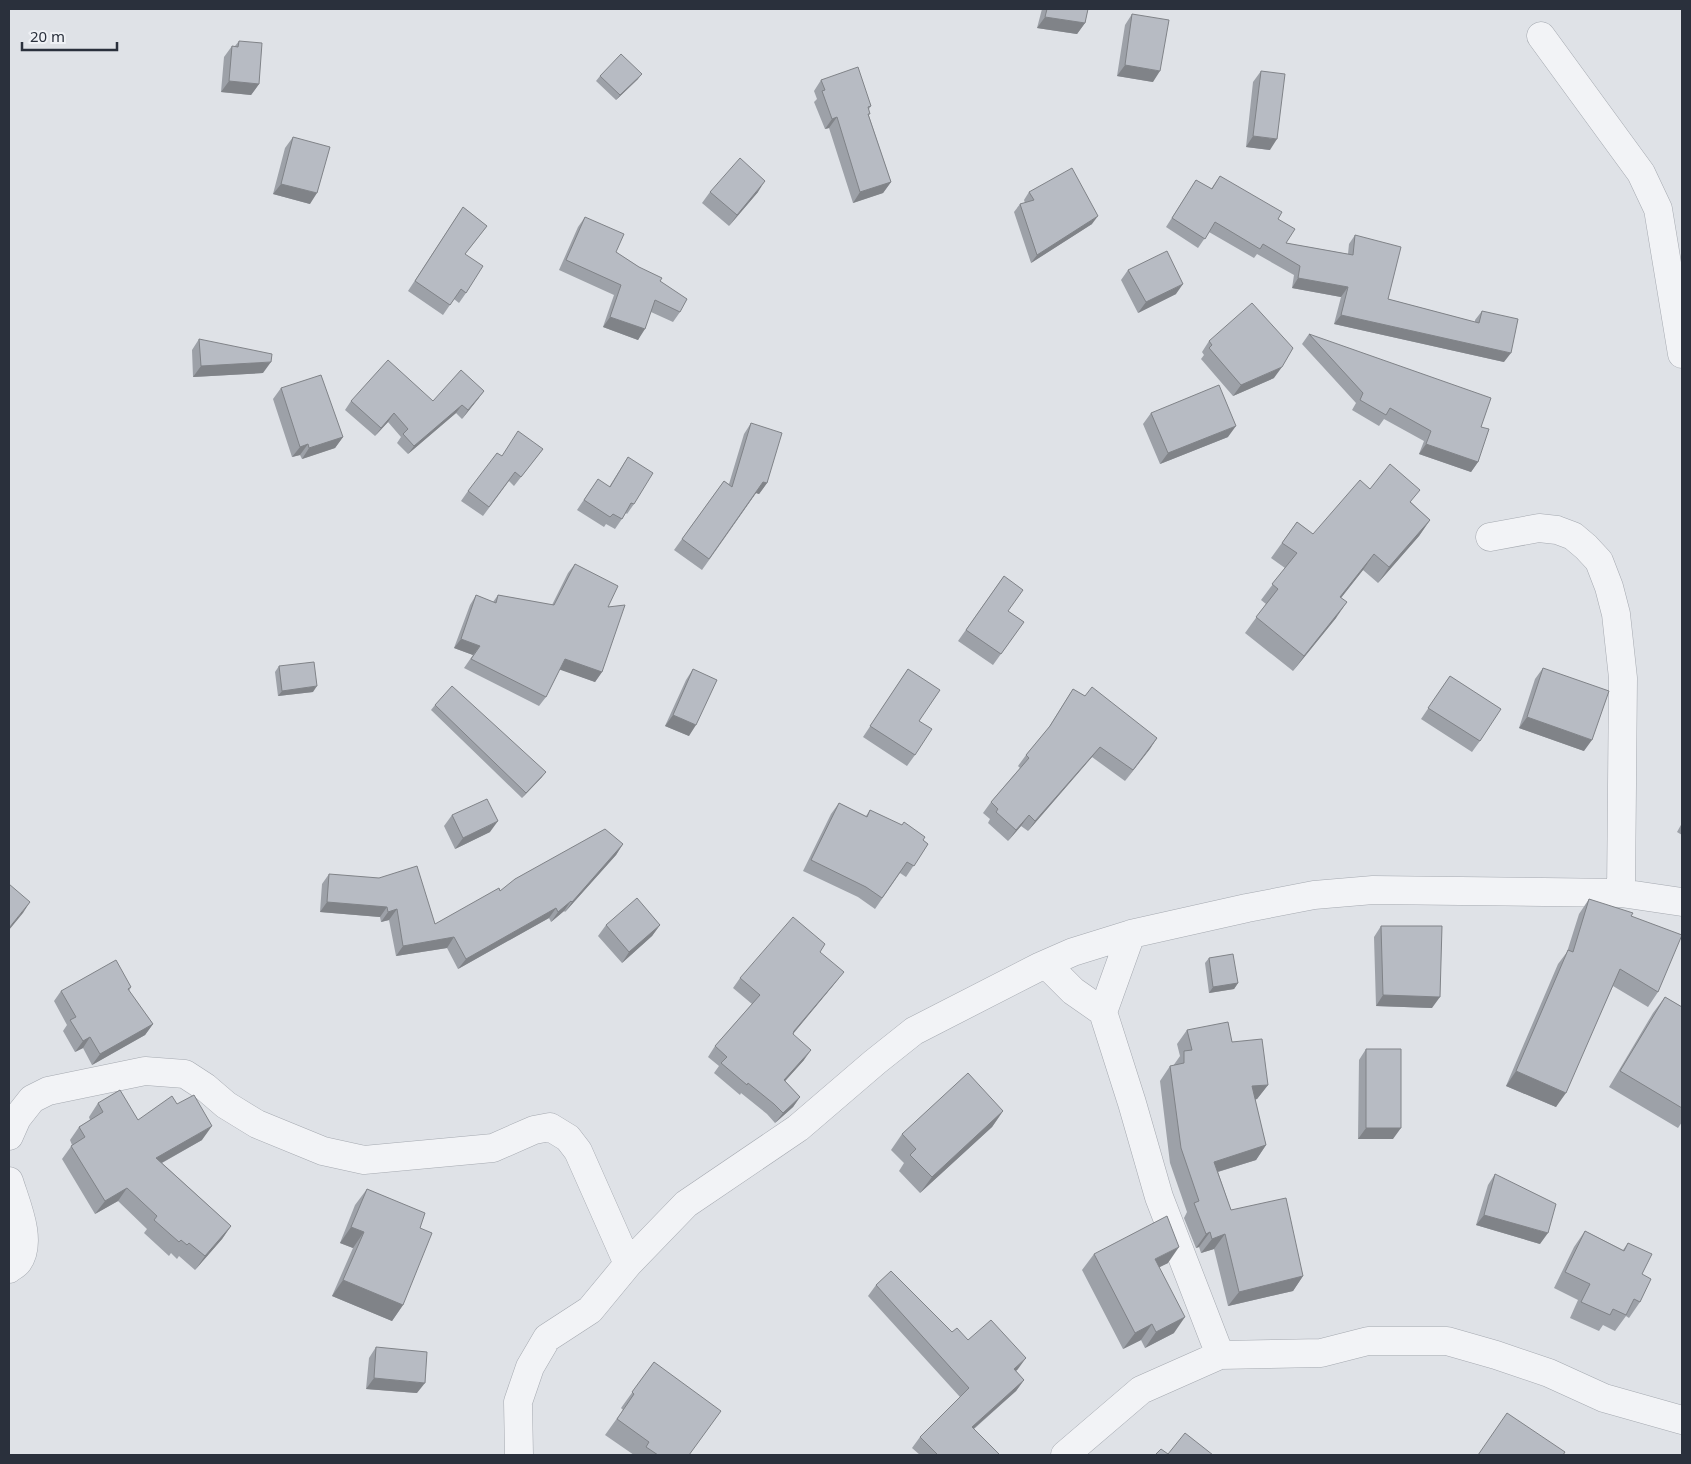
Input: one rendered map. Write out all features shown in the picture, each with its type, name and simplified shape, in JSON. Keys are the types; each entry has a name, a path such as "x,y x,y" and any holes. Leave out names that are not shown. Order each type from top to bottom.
{"street":[{"path":"1540,36 1641,174 1658,209 1682,354"},
{"path":"1490,538 1539,528 1557,530 1572,536 1599,561 1609,588 1616,614 1623,678 1621,893"},
{"path":"519,1455 518,1402 530,1367 547,1338 590,1310 628,1264 686,1204 798,1128 875,1062 914,1032 1040,966 1073,952 1131,934 1314,895 1373,890 1621,893 1682,902"},
{"path":"1103,1012 1131,934"},
{"path":"1040,966 1051,969 1073,991 1103,1012 1159,1197 1220,1355"},
{"path":"9,1136 17,1118 32,1099 48,1091 145,1071 185,1074 226,1105 257,1124 323,1151 364,1160 493,1148 534,1130 550,1127 568,1138 578,1151 628,1264"},
{"path":"9,1182 24,1228 24,1243 18,1262 9,1269"},
{"path":"1065,1455 1141,1390 1220,1355 1320,1353 1368,1341 1447,1341 1549,1373 1604,1398 1682,1420"}],"building":[{"path":"1047,9 1088,9 1085,23 1045,17"},
{"path":"1132,14 1169,20 1160,71 1125,65"},
{"path":"239,41 262,43 259,84 229,81 232,46 238,47"},
{"path":"621,54 642,74 620,95 600,76"},
{"path":"858,67 871,106 868,107 870,114 868,114 891,182 860,192 837,117 832,119 822,91 825,90 821,80"},
{"path":"1261,71 1285,74 1277,139 1253,136"},
{"path":"293,137 330,147 317,193 281,184"},
{"path":"740,158 765,181 737,215 710,192"},
{"path":"1072,168 1098,216 1037,255 1020,204 1034,200 1029,192"},
{"path":"1220,176 1282,212 1278,219 1295,229 1286,243 1353,255 1355,235 1401,247 1388,299 1479,323 1482,311 1518,319 1511,353 1341,315 1348,287 1298,278 1300,266 1263,244 1260,249 1215,222 1205,239 1172,218 1196,180 1212,189"},
{"path":"463,207 487,226 465,254 483,266 466,293 461,289 450,305 415,281"},
{"path":"585,217 624,234 616,252 639,267 662,278 660,281 687,299 680,312 655,300 645,329 610,317 621,285 566,260"},
{"path":"1167,251 1183,284 1146,302 1128,270"},
{"path":"1252,303 1293,348 1282,367 1241,385 1209,348 1212,345 1209,341"},
{"path":"1309,334 1491,398 1481,427 1489,429 1478,462 1426,444 1431,431 1390,408 1386,415 1360,400 1363,393"},
{"path":"199,339 272,354 271,362 201,366"},
{"path":"388,360 433,401 461,370 484,391 468,410 462,405 414,446 403,434 408,429 394,413 381,428 351,401"},
{"path":"321,375 343,437 309,448 308,444 300,447 281,388"},
{"path":"1219,385 1236,426 1168,453 1151,413"},
{"path":"751,423 782,433 767,483 763,482 709,559 682,539 724,481 732,487"},
{"path":"518,431 543,449 521,477 515,472 489,507 468,491 497,453 502,456"},
{"path":"628,457 653,473 634,504 631,503 622,519 613,514 610,517 584,500 598,479 610,487"},
{"path":"1390,464 1420,490 1410,502 1430,520 1389,567 1374,554 1340,597 1347,602 1304,656 1256,617 1278,589 1272,584 1297,553 1282,543 1297,522 1313,534 1360,480 1370,489"},
{"path":"575,564 618,586 608,607 625,605 602,672 565,659 546,697 471,659 480,646 461,639 476,595 496,603 498,595 554,605"},
{"path":"1004,576 1023,590 1008,611 1024,622 1001,654 966,630"},
{"path":"314,662 317,686 282,691 279,666"},
{"path":"1543,668 1609,691 1592,740 1527,717"},
{"path":"693,669 717,680 696,725 673,715"},
{"path":"908,669 940,690 919,721 932,729 915,755 870,726"},
{"path":"1450,676 1501,709 1480,741 1428,708"},
{"path":"452,686 546,772 526,793 435,705"},
{"path":"1092,687 1157,738 1133,770 1100,747 1035,821 1029,815 1016,830 996,812 998,809 991,802 1029,758 1026,755 1050,726 1073,689 1085,696"},
{"path":"487,799 498,821 463,838 452,815"},
{"path":"839,803 867,817 870,810 902,825 904,822 925,837 923,840 928,844 914,866 907,862 882,898 866,887 811,860"},
{"path":"605,829 623,844 572,902 558,912 556,908 466,959 454,937 403,946 397,909 388,912 387,907 327,902 329,874 379,878 417,866 435,924 499,888 500,891 515,879"},
{"path":"9,884 30,902 9,928"},
{"path":"637,898 660,925 629,952 606,925"},
{"path":"1589,899 1633,913 1631,916 1682,935 1658,992 1620,969 1566,1093 1516,1071 1568,950 1573,952"},
{"path":"793,917 825,944 820,952 844,972 794,1031 793,1034 811,1050 784,1080 800,1097 783,1113 721,1063 727,1057 715,1046 760,995 740,978"},
{"path":"1381,926 1442,926 1440,997 1383,995"},
{"path":"1233,954 1238,983 1213,987 1209,958"},
{"path":"116,960 131,987 128,989 153,1024 100,1054 90,1037 83,1041 70,1020 76,1017 61,991"},
{"path":"1665,997 1682,1007 1682,1108 1620,1071"},
{"path":"1228,1022 1232,1042 1262,1039 1268,1085 1252,1086 1266,1145 1214,1162 1231,1210 1286,1198 1303,1276 1239,1292 1225,1234 1212,1239 1210,1232 1206,1234 1194,1203 1199,1201 1181,1148 1170,1066 1184,1063 1184,1051 1192,1050 1187,1030"},
{"path":"1366,1049 1401,1049 1401,1128 1366,1128"},
{"path":"968,1073 1003,1111 932,1177 910,1155 916,1149 902,1134"},
{"path":"120,1090 138,1120 172,1096 177,1104 194,1095 212,1126 156,1158 231,1226 205,1256 189,1243 187,1245 181,1240 179,1242 154,1220 157,1216 127,1188 105,1201 71,1146 85,1137 79,1127 103,1112 98,1103"},
{"path":"1495,1174 1556,1204 1548,1233 1484,1215"},
{"path":"367,1189 425,1213 420,1228 432,1233 403,1305 343,1280 364,1232 351,1227"},
{"path":"1167,1216 1179,1247 1155,1259 1185,1317 1156,1332 1152,1324 1135,1333 1094,1254"},
{"path":"1585,1231 1624,1251 1628,1243 1652,1254 1642,1274 1651,1279 1640,1302 1634,1299 1626,1315 1613,1309 1610,1315 1581,1302 1590,1284 1565,1272"},
{"path":"891,1271 952,1332 957,1328 968,1340 991,1320 1026,1358 1014,1369 1024,1380 972,1427 1000,1455 938,1455 920,1437 969,1388 876,1285"},
{"path":"376,1347 427,1352 425,1383 374,1378"},
{"path":"654,1362 721,1411 689,1455 658,1455 646,1447 649,1442 617,1419 634,1394 632,1392"},
{"path":"1507,1413 1565,1452 1563,1455 1478,1455"},
{"path":"1185,1433 1213,1455 1155,1455 1161,1449 1168,1454"}]}
